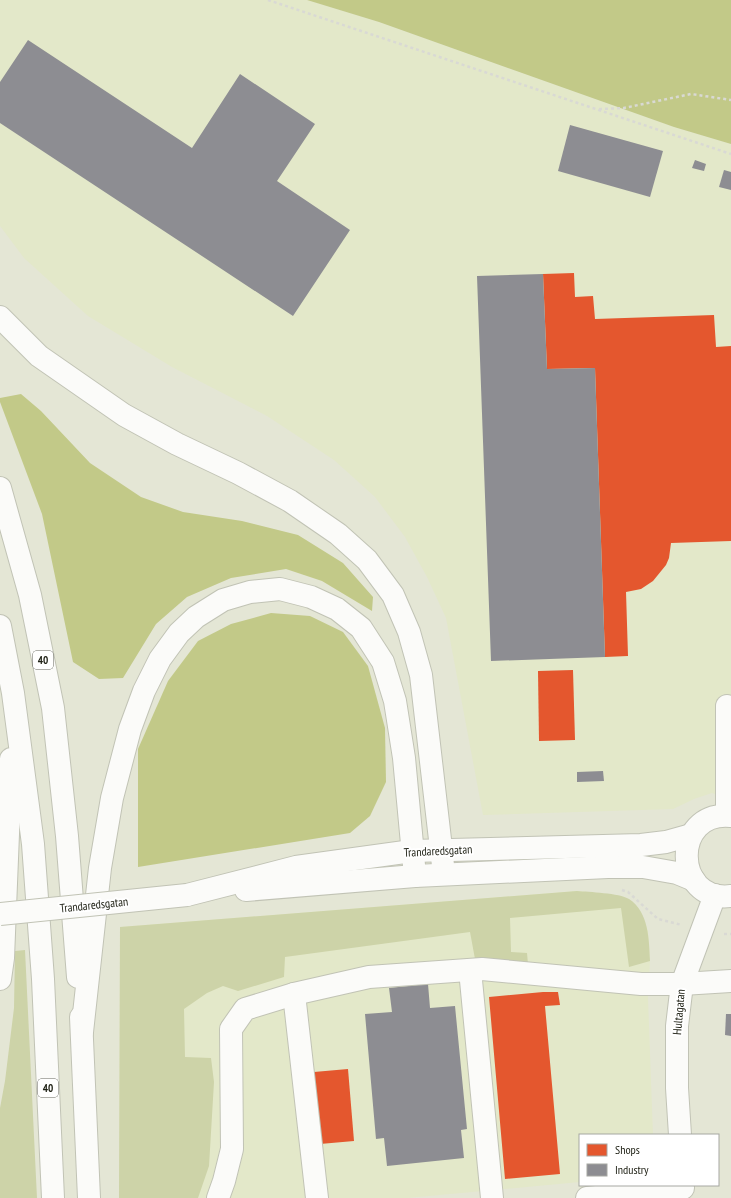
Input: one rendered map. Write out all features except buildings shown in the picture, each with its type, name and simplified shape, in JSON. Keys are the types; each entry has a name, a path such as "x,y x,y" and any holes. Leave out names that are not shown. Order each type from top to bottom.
{"main road":[{"path":"0,317 39,356 124,415 177,444 238,473 290,501 338,534 367,560 393,595 409,632 421,676 444,874"},
{"name":"40","path":"0,488 30,596 53,708 67,836 82,1032 89,1198"},
{"path":"82,1032 101,860 112,798 130,729 144,691 160,659 179,633 196,617 223,600 250,592 280,589 310,597 337,609 361,628 383,662 395,701 404,758 415,876"},
{"name":"40","path":"0,626 13,693 33,844 43,979 53,1198"},
{"path":"0,979 3,958 9,831 13,693"},
{"path":"727,706 729,815"},
{"name":"Trandaredsgatan","path":"187,895 296,867 412,852 641,845 666,842 691,835 706,820 729,815"},
{"path":"691,835 686,848 686,854 688,868 694,880"},
{"name":"Trandaredsgatan","path":"0,914 187,895 415,876 608,868 643,868 677,873 694,880 703,889 723,895"},
{"name":"Hultagatan","path":"680,1134 677,1088 677,1026 682,984 701,931 723,895"},
{"path":"218,1198 232,1149 231,1029 245,1009 294,994 369,977 482,969 641,984 682,984 731,981"},
{"path":"470,970 492,1198"},
{"path":"294,994 317,1198"},
{"path":"587,1198 683,1190"}],"path":[{"path":"268,0 731,154"},
{"path":"596,109 624,108 691,94 731,100"},
{"path":"617,887 628,892 658,919 685,925 701,931 731,934"}],"shaded area":[{"path":"0,0 307,0 379,22 674,127 731,144 731,800 712,793 694,799 673,809 483,815 446,618 427,577 405,537 375,497 334,460 267,416 172,367 88,316 24,258 0,226"},
{"path":"577,891 620,896 629,899 641,912 648,931 650,961 648,998 653,1134 579,1134 579,1182 407,1198 119,1198 120,927"},
{"path":"577,891 618,895 629,899 636,905 641,911 647,927 650,961 629,967 621,908 510,918 511,952 527,953 528,964 475,959 470,932 285,957 284,977 238,991 223,986 207,993 184,1009 185,1057 211,1058 214,1082 209,1166 198,1198 119,1198 120,927"},
{"path":"25,950 37,1198 0,1198 0,1108 5,1081 14,1008 15,951"}],"green space":[{"path":"307,0 731,0 731,144 674,127 379,22"},
{"path":"21,394 41,411 90,463 141,497 183,512 242,521 298,535 343,563 373,597 372,611 322,581 286,569 231,578 187,597 156,624 123,678 99,679 73,662 42,514 0,402 0,398"},
{"path":"271,613 310,616 343,632 368,666 385,728 386,782 370,816 350,833 138,867 138,749 168,681 198,641 231,624"}]}
